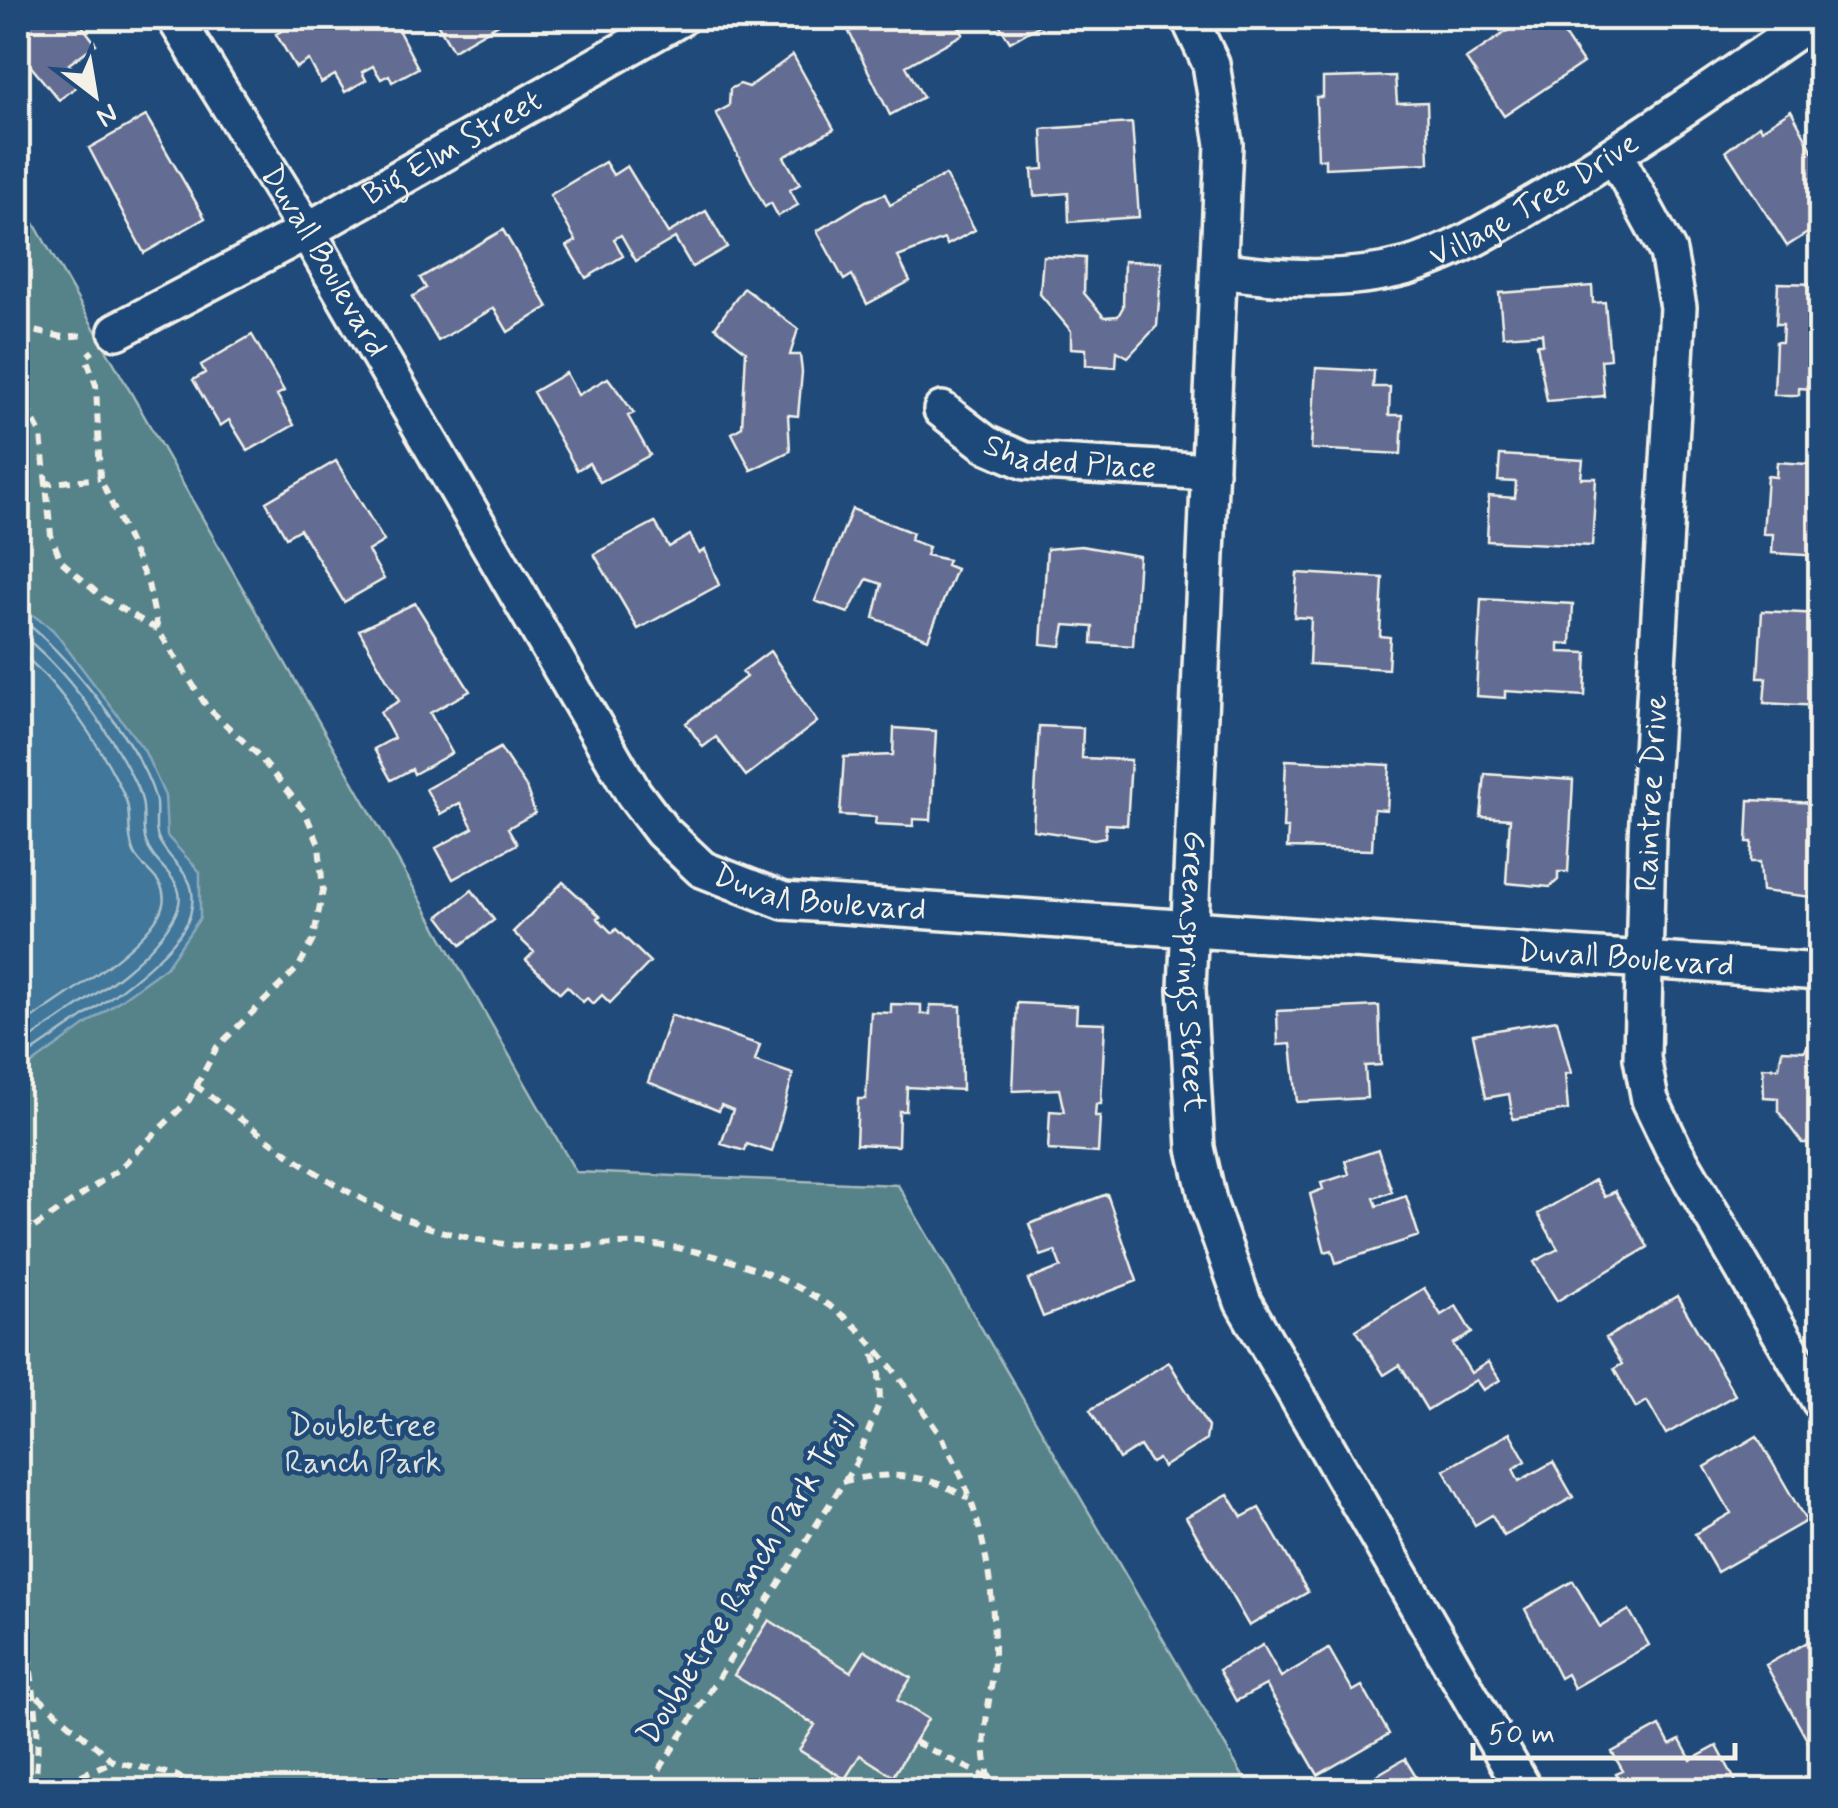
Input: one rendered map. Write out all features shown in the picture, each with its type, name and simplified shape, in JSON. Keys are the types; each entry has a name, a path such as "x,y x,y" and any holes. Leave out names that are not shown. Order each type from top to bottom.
{"street":[{"name":"Duvall Boulevard","path":"176,18 307,231 634,794 662,832 702,869 784,901 1820,972"},
{"name":"Big Elm Street","path":"117,331 307,231 680,18"},
{"name":"Greensprings Street","path":"1189,18 1211,64 1222,112 1220,270 1187,988 1196,1148 1209,1205 1243,1302 1524,1790"},
{"name":"Village Tree Drive","path":"1220,270 1317,279 1407,266 1472,241 1615,155 1815,18"},
{"name":"Raintree Drive","path":"1615,155 1668,252 1678,308 1646,837 1642,1058 1650,1100 1820,1400"},
{"name":"Shaded Place","path":"942,410 986,444 1025,461 1210,472"}],"path":[{"path":"18,328 62,337 117,331"},
{"path":"18,1246 29,1231 118,1170 189,1100 217,1047 298,968 320,918 322,870 305,812 258,756 207,706 158,630 148,584 100,478 96,385 86,357 117,331"},
{"path":"18,390 41,436 44,484 61,561 104,598 158,630"},
{"path":"44,484 100,478"},
{"path":"195,1085 298,1163 340,1189 399,1216 446,1232 533,1247 647,1244 710,1254 768,1275 858,1328 940,1436 970,1500 986,1555 994,1628 984,1739 989,1779 996,1790"},
{"path":"18,1233 29,1231"},
{"name":"Doubletree Ranch Park Trail","path":"560,1790 652,1786 867,1441 880,1402 879,1372 870,1344"},
{"path":"842,1482 868,1475 930,1479 970,1500"},
{"path":"18,1492 24,1520 26,1624 40,1746 34,1790"},
{"path":"37,1696 113,1761 175,1775 206,1790"},
{"path":"914,1742 989,1779"},
{"path":"48,1790 113,1761"},
{"path":"894,1790 899,1784 912,1790"}],"green space":[{"name":"Doubletree Ranch Park","path":"18,195 576,1172 898,1185 1251,1790 18,1790"}],"water":[{"path":"18,604 53,630 144,750 165,796 167,836 200,872 200,918 166,967 18,1074"}],"building":[{"path":"18,18 76,18 96,44 69,64 83,82 59,100 18,51 25,45 18,35"},
{"path":"305,18 318,18 323,27 340,18 392,18 418,68 392,82 389,75 381,79 373,66 362,72 366,80 345,92 335,75 321,83 309,60 296,68 276,34"},
{"path":"434,18 509,18 453,50"},
{"path":"875,18 954,18 963,34 906,66 923,97 890,115 849,32"},
{"path":"995,18 1035,18 1040,25 1010,42"},
{"path":"1501,18 1553,18 1583,63 1504,116 1466,59 1509,30"},
{"path":"793,55 834,129 784,157 800,184 790,190 798,205 778,216 771,203 765,207 716,113 729,106 730,89 740,84 749,87"},
{"path":"1395,76 1397,103 1427,102 1429,163 1325,168 1325,159 1318,159 1316,97 1323,97 1323,78"},
{"path":"1791,110 1820,165 1820,225 1787,246 1726,151 1759,125 1762,129"},
{"path":"146,116 205,218 144,253 89,148"},
{"path":"1132,123 1139,217 1069,222 1068,193 1034,196 1032,170 1044,169 1042,129"},
{"path":"605,162 613,175 627,166 668,233 706,211 727,247 692,267 675,238 636,261 621,235 614,239 623,256 586,278 567,246 576,241 550,195"},
{"path":"945,175 975,230 947,245 944,239 898,257 910,281 867,304 852,275 844,280 817,231 866,201 885,194 890,205"},
{"path":"503,230 548,307 508,332 494,308 438,341 412,297 426,288 420,278"},
{"path":"1043,256 1085,258 1084,293 1104,317 1118,316 1123,307 1124,261 1162,262 1157,326 1128,357 1117,351 1116,367 1086,365 1086,349 1071,348 1071,331 1040,294"},
{"path":"1778,283 1820,284 1820,400 1814,400 1814,389 1799,388 1799,395 1774,395 1776,342 1782,342 1783,324 1776,324"},
{"path":"1592,286 1593,303 1605,302 1610,359 1601,360 1604,396 1547,401 1537,344 1543,344 1542,333 1503,336 1499,293"},
{"path":"744,288 798,329 790,355 800,355 802,372 798,416 788,415 790,451 751,470 732,433 742,427 746,351 715,327"},
{"path":"252,335 284,391 277,395 294,425 248,451 229,420 220,426 193,380 205,373 201,365"},
{"path":"1316,368 1374,371 1373,387 1390,387 1389,415 1403,415 1401,454 1311,449"},
{"path":"566,373 578,395 608,378 634,413 628,416 650,455 600,482 589,463 577,470 533,392"},
{"path":"1500,455 1583,460 1581,478 1596,478 1592,546 1487,541 1489,496 1515,498 1516,482 1498,481"},
{"path":"336,461 384,541 368,551 384,579 344,602 300,529 286,537 266,502"},
{"path":"1777,462 1820,465 1820,556 1772,553 1773,534 1763,534 1767,476 1776,477"},
{"path":"852,509 913,533 910,540 929,547 926,555 948,560 946,565 956,569 928,639 874,618 882,584 867,579 848,613 815,601"},
{"path":"655,522 669,547 690,535 699,553 705,550 719,585 638,629 594,554"},
{"path":"1081,546 1139,556 1133,646 1092,643 1093,627 1065,625 1061,646 1041,644 1047,549"},
{"path":"1297,573 1383,578 1380,636 1390,637 1388,669 1309,664 1311,618 1294,617"},
{"path":"1481,599 1573,604 1571,644 1559,643 1559,652 1587,653 1585,696 1505,691 1505,698 1476,696"},
{"path":"415,603 470,691 430,713 452,753 414,774 412,769 391,780 374,749 394,738 380,712 399,701 359,630"},
{"path":"1762,611 1820,614 1820,706 1764,703 1766,678 1758,678"},
{"path":"770,651 817,722 746,776 716,737 703,747 686,723 746,677 742,672"},
{"path":"1039,726 1083,728 1082,758 1131,760 1127,825 1106,824 1105,837 1094,839 1033,830"},
{"path":"894,728 936,731 931,820 913,819 913,826 875,824 876,817 840,815 844,757 893,755"},
{"path":"500,748 526,787 535,813 508,828 517,844 453,879 436,848 473,828 460,803 440,814 426,789"},
{"path":"1286,760 1390,765 1387,810 1374,809 1372,850 1287,848 1288,828 1283,828"},
{"path":"1485,774 1573,780 1568,872 1558,872 1558,880 1550,887 1506,883 1510,819 1481,817"},
{"path":"1749,800 1820,803 1820,898 1762,891 1760,862 1751,862 1752,842 1747,842"},
{"path":"563,882 600,916 597,918 612,933 616,929 650,962 610,1003 602,995 593,1004 587,998 583,1002 567,986 560,993 526,960 534,952 513,932"},
{"path":"472,890 494,920 461,945 439,916"},
{"path":"1017,1003 1077,1006 1076,1022 1105,1023 1101,1104 1096,1104 1095,1116 1100,1116 1098,1153 1048,1150 1050,1111 1064,1112 1059,1089 1013,1091"},
{"path":"891,1004 921,1005 921,1014 930,1014 930,1005 961,1006 962,1090 907,1087 906,1111 899,1111 898,1146 856,1144 858,1099 866,1099 871,1012 891,1013"},
{"path":"1379,1006 1381,1065 1365,1066 1367,1098 1297,1102 1291,1044 1278,1045 1277,1011"},
{"path":"671,1015 760,1045 755,1061 793,1074 772,1152 747,1144 745,1151 721,1144 733,1110 721,1105 719,1111 648,1082"},
{"path":"1557,1020 1571,1073 1565,1074 1568,1110 1513,1119 1509,1094 1486,1098 1473,1034"},
{"path":"1820,1030 1820,1081 1814,1087 1820,1104 1820,1143 1802,1143 1778,1111 1778,1098 1764,1097 1763,1067 1779,1068 1782,1050 1804,1051"},
{"path":"1378,1150 1392,1192 1374,1198 1377,1206 1406,1196 1419,1236 1336,1263 1332,1250 1325,1252 1310,1194 1323,1189 1321,1183 1349,1174 1345,1161"},
{"path":"1595,1180 1605,1197 1615,1191 1648,1247 1557,1301 1534,1262 1558,1249 1538,1214"},
{"path":"1107,1194 1137,1281 1043,1317 1028,1280 1061,1267 1055,1251 1041,1256 1029,1224"},
{"path":"1424,1288 1441,1315 1456,1306 1472,1333 1453,1344 1471,1373 1488,1362 1500,1380 1483,1390 1476,1380 1427,1410 1400,1365 1384,1375 1356,1330"},
{"path":"1677,1296 1735,1395 1666,1434 1647,1401 1636,1408 1614,1369 1622,1364 1606,1338"},
{"path":"1169,1362 1208,1427 1206,1440 1163,1467 1158,1459 1151,1463 1140,1446 1119,1459 1090,1410"},
{"path":"1510,1433 1526,1461 1513,1469 1519,1481 1553,1462 1573,1497 1504,1536 1492,1515 1475,1525 1444,1470"},
{"path":"1757,1436 1806,1521 1717,1572 1695,1534 1731,1513 1705,1467"},
{"path":"1228,1494 1242,1517 1259,1508 1308,1592 1249,1626 1186,1517"},
{"path":"1573,1581 1600,1627 1629,1610 1649,1645 1574,1688 1567,1674 1560,1678 1525,1609"},
{"path":"769,1620 851,1672 865,1650 911,1678 897,1700 928,1719 893,1776 860,1755 845,1779 799,1750 815,1725 734,1675"},
{"path":"1820,1635 1820,1732 1807,1740 1766,1665"},
{"path":"1263,1645 1281,1677 1329,1649 1353,1691 1362,1686 1389,1734 1318,1775 1266,1685 1236,1701 1219,1670"},
{"path":"1660,1726 1670,1745 1680,1740 1691,1760 1717,1746 1736,1782 1720,1790 1625,1790 1616,1774 1623,1771 1612,1752"},
{"path":"1405,1759 1424,1790 1351,1790 1399,1762"}]}
